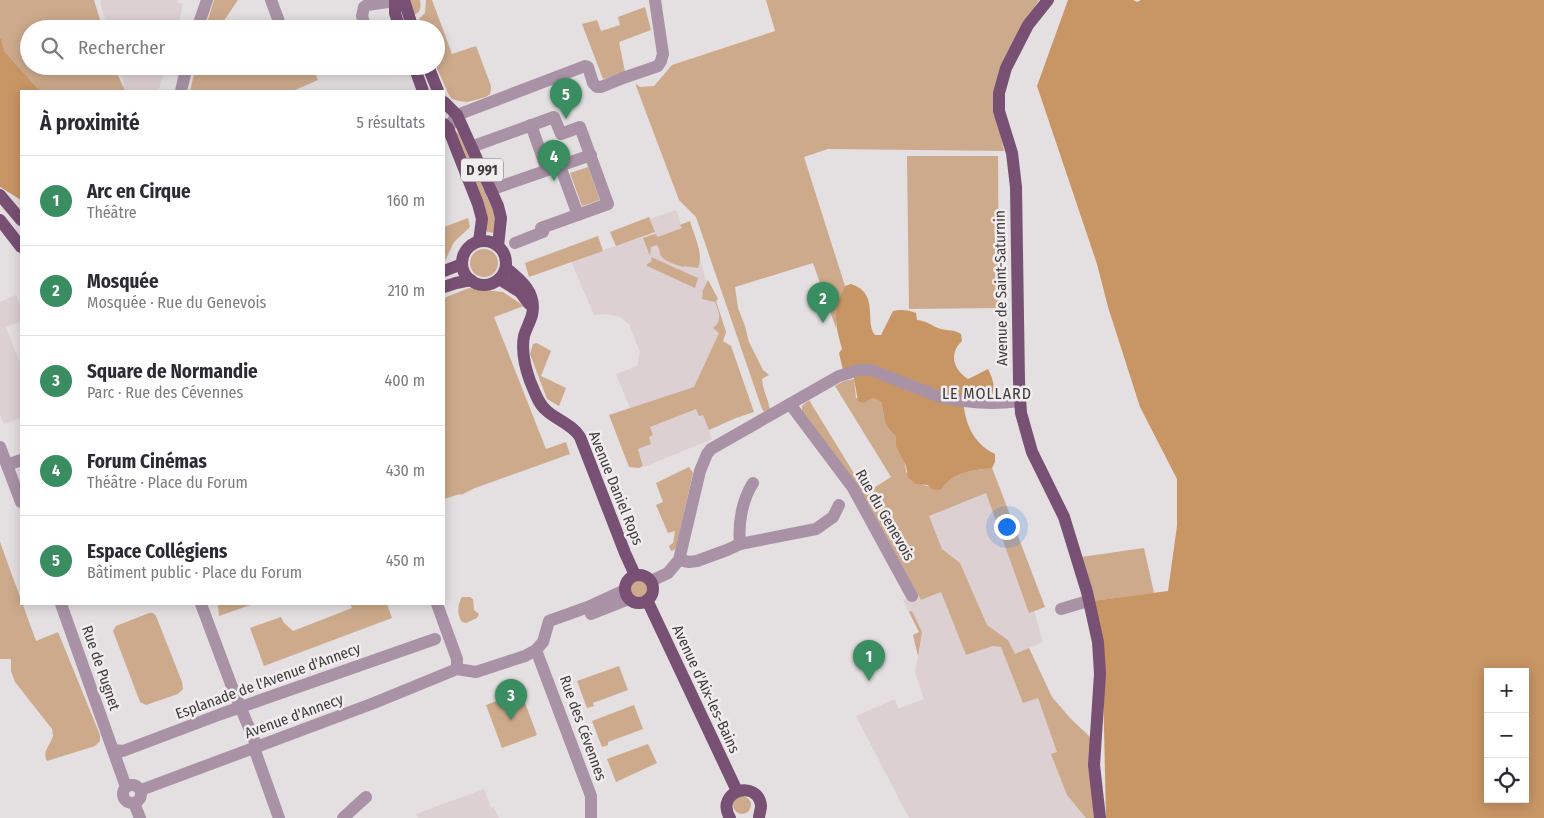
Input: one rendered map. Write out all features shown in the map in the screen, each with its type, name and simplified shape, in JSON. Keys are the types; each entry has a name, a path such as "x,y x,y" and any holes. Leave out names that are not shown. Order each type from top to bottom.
{"main road":[{"name":"Avenue de Saint-Saturnin","path":"1048,0 1028,25 1006,68 998,94 999,112 1012,153 1016,187 1021,413 1032,452 1064,517 1086,592 1098,650 1100,674 1094,765 1100,818"},
{"path":"391,1 397,20"},
{"path":"391,1 406,20"},
{"path":"417,75 421,90"},
{"path":"431,75 436,87"},
{"name":"D 991","path":"445,103 457,115 501,218 498,246"},
{"name":"D 991","path":"446,126 478,204 482,219 479,242"},
{"path":"0,195 19,214"},
{"path":"0,209 20,232"},
{"path":"0,220 20,246"},
{"path":"486,241 498,246 506,257 503,273 485,285 471,280 467,276 462,264 465,252 469,247 479,242 486,241"},
{"path":"445,271 462,264"},
{"name":"Avenue Daniel Rops","path":"503,273 523,281 530,292 533,303 532,313 524,336 523,351 529,379 545,410 572,428 580,437 625,554 635,575"},
{"path":"445,287 471,280"},
{"path":"635,575 645,576 651,581 653,590 647,600 637,603 627,594 627,581 635,575"},
{"name":"Avenue d'Aix-les-Bains","path":"647,600 737,791"},
{"path":"728,817 726,807 730,796 737,791 746,790 756,795 761,805 758,817"}],"street":[{"path":"200,20 207,0"},
{"path":"271,0 278,20"},
{"path":"446,126 457,115 585,66 588,67 593,83 597,87 601,87 658,66 662,61 663,54 655,0"},
{"path":"363,20 364,7 391,1"},
{"path":"181,90 185,75"},
{"path":"423,90 429,87 436,87"},
{"path":"471,147 554,117 561,134 580,127 608,204 541,228 543,232 515,242"},
{"path":"531,125 547,170"},
{"path":"490,190 591,155"},
{"path":"560,166 578,215"},
{"path":"651,581 668,573 679,560 700,471 707,454 717,445 838,376 859,370 880,372 940,397 998,404 1020,401"},
{"name":"Rue du Genevois","path":"790,404 853,488 912,596"},
{"path":"0,447 20,499"},
{"path":"7,465 20,460"},
{"path":"740,544 738,529 748,490 753,483"},
{"path":"679,560 697,561 740,544 816,529 833,517 839,505"},
{"path":"536,650 543,642 546,630 627,594"},
{"path":"1061,609 1088,601"},
{"name":"Rue de Pugnet","path":"61,605 111,746"},
{"path":"201,605 255,747 279,818"},
{"path":"436,605 457,659 457,669"},
{"name":"Esplanade de l'Avenue d'Annecy","path":"111,746 124,751 435,639"},
{"name":"Avenue d'Annecy","path":"141,790 401,693 457,669 476,672 485,670 536,650"},
{"name":"Rue des Cévennes","path":"536,650 591,796 591,818"},
{"path":"111,746 126,786 123,792 124,798 128,802 134,803 141,798 141,790 134,784 126,786"},
{"path":"343,818 366,797"},
{"path":"134,803 140,818"}],"shaded area":[{"path":"0,0 94,0 100,20 20,20 20,69 5,52 0,36"},
{"path":"101,0 178,0 177,3 182,4 182,10 179,20 105,20"},
{"path":"214,0 238,0 224,20 208,20"},
{"path":"408,0 420,0 418,13 414,15"},
{"path":"426,0 432,0 439,20 418,20 425,13"},
{"path":"766,0 1039,0 1024,24 1006,61 998,123 1004,151 828,149 804,157 845,286 840,297 836,328 813,263 735,287 738,308 749,342 763,370 769,375 762,379 770,410 765,413 762,409 696,217 679,200 636,84 640,87 654,86 672,65 775,31"},
{"path":"1068,0 1133,0 1137,2 1141,0 1544,0 1544,818 1106,818 1102,635 1092,601 1168,591 1177,526 1177,479 1140,407 1108,307 1097,264 1037,86"},
{"path":"645,7 651,30 619,42 625,72 603,79 582,24 597,20 601,31 620,25 618,17"},
{"path":"445,35 452,54 476,46 491,86 490,94 486,97 467,102 452,99 440,75 445,75"},
{"path":"0,36 5,52 20,69 20,75 26,75 39,90 20,90 20,199 0,187"},
{"path":"26,75 118,75 125,90 39,90"},
{"path":"122,75 164,75 158,90 122,90 124,84"},
{"path":"194,75 316,75 318,80 295,90 190,90"},
{"path":"454,132 457,132 466,145 494,211 496,226 494,233 487,232 486,230"},
{"path":"907,156 998,156 999,308 909,309"},
{"path":"588,167 600,200 582,206 570,173"},
{"path":"676,210 681,224 690,222 705,277 716,301 726,332 723,341 731,346 703,414 712,439 644,467 638,449 630,408 616,374 637,366 640,352 629,324 620,317 608,314 594,315 571,261 655,233 650,219"},
{"path":"649,217 655,232 616,246 610,232"},
{"path":"468,218 470,227 454,242 445,261 445,227"},
{"path":"690,221 699,250 700,262 698,268 683,267 668,262 661,256 657,245 651,247 650,256 643,238 655,234 658,237 682,228 680,225"},
{"path":"598,236 603,251 529,277 525,263"},
{"path":"484,249 494,253 498,263 494,273 484,277 474,273 470,263 474,253"},
{"path":"651,257 698,278 695,288 647,266 652,261"},
{"path":"708,280 718,299 716,301 726,332 723,341 731,346 754,412 709,430 703,415 699,416 696,409 650,427 653,435 649,437 651,444 638,449 643,466 639,468 629,467 609,415 694,387 719,333 713,328 719,319 715,302 702,299 703,290"},
{"path":"851,284 860,288 865,294 870,308 872,329 875,335 881,335 893,311 913,312 916,313 917,320 961,334 962,341 955,351 954,362 959,371 968,379 988,369 993,383 991,397 963,397 965,414 971,430 980,444 995,454 995,462 992,468 957,475 946,483 942,489 937,490 932,489 928,485 916,484 908,477 906,466 896,446 896,436 886,425 881,402 873,398 863,403 858,401 854,379 855,373 843,370 839,353 842,349 836,324 836,310 845,286"},
{"path":"469,288 503,292 524,306 494,317 546,449 566,442 570,454 475,488 461,495 445,499 445,298"},
{"path":"16,295 20,305 20,321 6,327 20,361 20,418 4,424 0,415 0,302"},
{"path":"537,343 551,351 541,376 566,388 559,406 547,399 530,354 533,344"},
{"path":"854,379 856,398 873,398 881,402 886,425 896,436 906,472 923,485 942,489 946,483 957,475 992,468 1045,607 1029,613 986,493 929,516 942,549 960,563 987,625 1008,640 1015,654 1029,648 1052,697 1090,737 1094,818 1086,818 1067,795 1051,754 1057,752 1038,698 1023,703 1001,647 993,646 966,655 941,592 921,600 861,491 802,412 802,406 809,400 866,493 891,477 835,386 844,381"},
{"path":"689,467 693,473 676,548 671,551 669,546 673,543 675,531 668,533 656,505 663,502 656,483"},
{"path":"992,467 1045,607 1034,610 1043,642 1029,648 1052,697 1090,737 1094,818 909,818 856,716 895,699 898,709 924,699 915,672 918,656 913,635 919,632 903,600 918,594 921,600 941,592 966,655 993,646 1001,647 1008,640 1005,637 977,646 906,498 976,471"},
{"path":"0,542 20,597 20,605 23,605 36,641 58,632 100,735 100,741 95,746 47,761 45,754 53,736 52,729 15,682 11,671 11,659 0,659"},
{"path":"1144,548 1154,593 1092,601 1081,557"},
{"path":"635,578 643,578 649,584 649,592 643,598 635,598 629,592 629,584"},
{"path":"462,597 473,599 474,610 479,614 477,618 466,623 462,622 458,613"},
{"path":"218,605 250,605 219,616"},
{"path":"350,605 387,605 392,618 264,666 250,628 281,617 284,623 293,631 352,608"},
{"path":"912,611 922,632 918,656 913,635 919,632 909,612"},
{"path":"153,613 156,616 183,689 178,694 146,705 140,702 113,631 116,626"},
{"path":"619,666 628,690 593,703 594,706 587,708 577,681"},
{"path":"521,692 537,735 502,748 486,705"},
{"path":"634,705 643,729 608,742 608,745 602,747 592,721"},
{"path":"648,744 657,763 616,782 607,759"},
{"path":"484,789 491,808 494,807 499,818 418,818 416,814"},
{"path":"738,796 746,796 751,801 749,812 738,814 733,809 733,801"}],"place":[{"name":"Espace Collégiens","path":"566,119"},
{"name":"Forum Cinémas","path":"554,181"},
{"name":"Mosquée","path":"823,323"},
{"name":"Arc en Cirque","path":"869,681"},
{"name":"Square de Normandie","path":"511,720"}],"district":[{"name":"LE MOLLARD","path":"987,393"}]}
